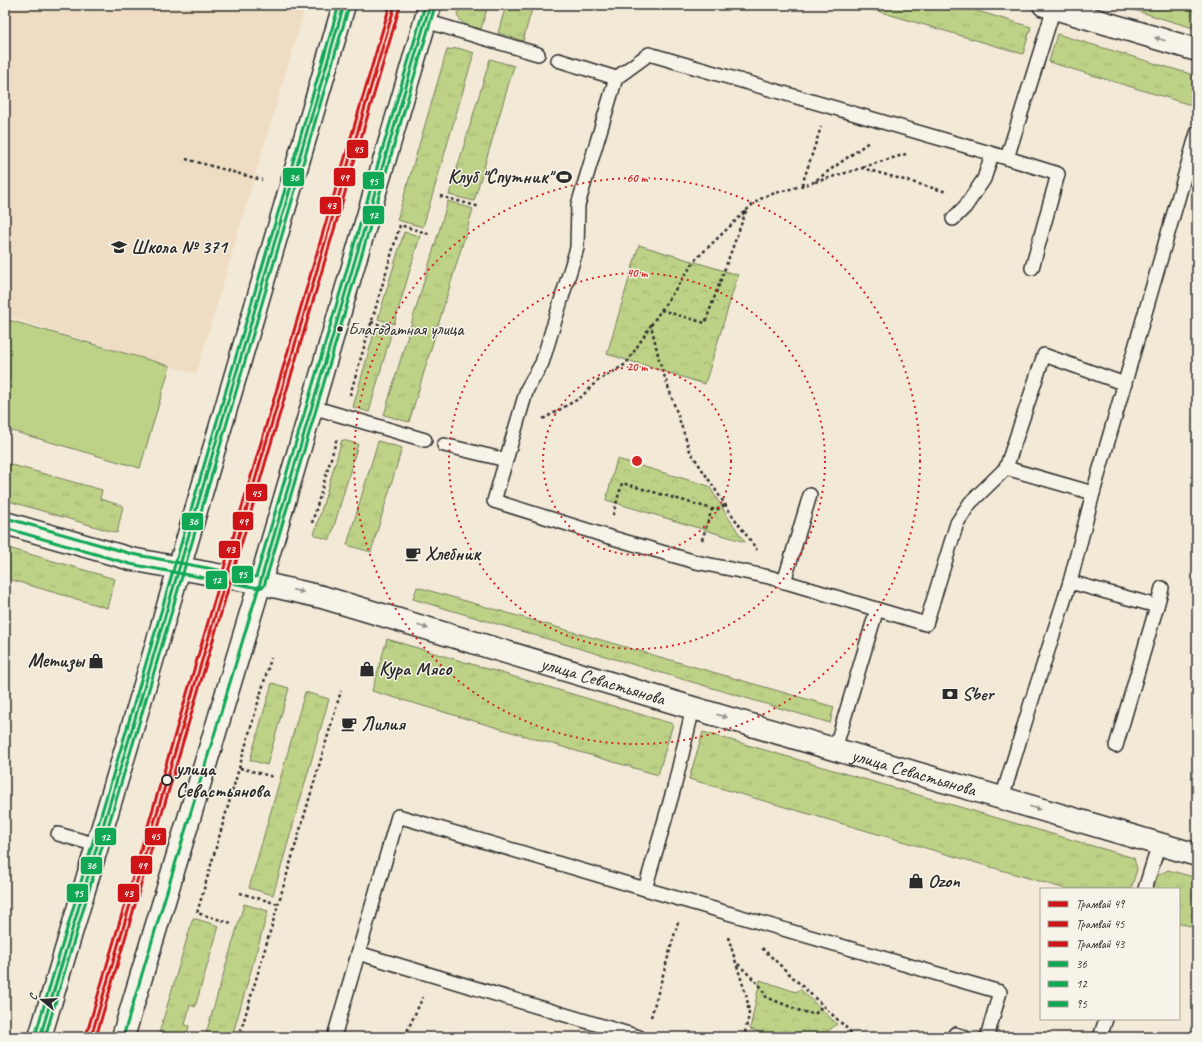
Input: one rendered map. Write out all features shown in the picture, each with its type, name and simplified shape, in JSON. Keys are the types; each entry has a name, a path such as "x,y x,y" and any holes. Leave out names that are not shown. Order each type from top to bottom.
{"main road":[{"path":"40,1037 344,5"},
{"path":"1049,7 1197,50"},
{"path":"123,1037 260,583 428,13"},
{"name":"улица Севастьянова","path":"5,523 131,559 260,583 322,597 693,708 1197,855"}],"lane":[{"path":"1007,158 1049,7"},
{"path":"428,13 538,54"},
{"path":"1032,268 1058,174 649,54 616,78 578,205 577,248 542,363 527,389 494,501 696,562 769,577 926,624 957,523 970,504 1006,468 1044,355 1125,384"},
{"path":"558,60 616,78"},
{"path":"1002,798 1030,703 1070,582 1093,493 1197,133"},
{"path":"953,219 966,207 984,179 992,154"},
{"path":"312,407 425,440"},
{"path":"444,445 506,460"},
{"path":"1006,468 1093,493"},
{"path":"784,582 810,495"},
{"path":"1070,582 1157,606"},
{"path":"1116,746 1162,588"},
{"path":"835,749 877,609"},
{"path":"645,889 674,788 693,708"},
{"path":"334,1037 398,816 1000,992 987,1037"},
{"path":"58,834 97,845"},
{"path":"1145,888 1158,844"},
{"path":"358,953 639,1037"},
{"path":"1100,1037 1106,1020"},
{"path":"955,1037 955,1034 964,1037"}],"path":[{"path":"802,185 827,106"},
{"path":"812,183 874,138 879,121"},
{"path":"516,426 526,429 580,398 596,382 626,364 696,259 752,205 765,196 916,151 923,134"},
{"path":"186,159 262,180"},
{"path":"862,168 970,199"},
{"path":"440,196 480,207"},
{"path":"661,310 705,323 746,210"},
{"path":"312,523 400,225 429,234"},
{"path":"371,322 401,331"},
{"path":"651,325 660,364 690,451 725,505 768,566 769,577"},
{"path":"606,536 622,483 716,510 725,505"},
{"path":"696,562 712,509"},
{"path":"231,923 197,913 271,658"},
{"path":"239,1037 341,691"},
{"path":"239,768 274,777"},
{"path":"240,892 278,904"},
{"path":"650,1022 684,900"},
{"path":"718,910 748,998 749,1015 744,1037"},
{"path":"750,919 746,932 856,1037"},
{"path":"737,963 761,987 766,997 803,1012 815,1014 823,1005"},
{"path":"407,1037 408,1029 419,1003 436,976"}],"shaded area":[{"name":"Школа № 371","path":"5,5 306,5 196,374 5,316"}],"green space":[{"path":"460,5 488,5 481,29 464,24 457,16"},
{"path":"506,5 533,5 523,41 498,33"},
{"path":"857,5 957,5 1031,27 1023,54"},
{"path":"1117,5 1197,5 1197,29"},
{"path":"1057,34 1197,76 1197,95 1194,106 1049,62"},
{"path":"458,48 474,53 423,227 397,220 447,50"},
{"path":"490,59 514,66 474,201 449,195"},
{"path":"448,201 473,209 409,422 384,415"},
{"path":"404,232 420,236 394,324 378,319"},
{"path":"639,245 738,275 705,384 607,354"},
{"path":"5,319 170,366 140,468 5,429"},
{"path":"375,330 391,334 369,412 353,407"},
{"path":"342,440 358,444 330,540 314,535"},
{"path":"378,441 402,448 371,552 347,545"},
{"path":"617,459 709,486 745,542 606,500"},
{"path":"5,463 102,490 100,499 123,506 117,533 5,500"},
{"path":"5,547 115,579 107,608 5,578"},
{"path":"417,587 834,707 830,723 413,599"},
{"path":"387,639 673,724 658,775 372,691"},
{"path":"272,683 289,688 267,765 250,760"},
{"path":"305,692 329,699 273,895 249,888"},
{"path":"703,732 1134,858 1137,869 1131,888 1063,888 689,779"},
{"path":"1168,870 1197,878 1197,928 1180,923 1180,888 1153,888 1157,876"},
{"path":"244,904 268,911 232,1037 205,1037"},
{"path":"193,918 219,926 195,1007 190,1005 185,1025 189,1026 186,1037 158,1037"},
{"path":"760,980 796,992 800,989 837,1024 821,1037 776,1037 750,1029"}],"tram line":[{"name":"43","path":"86,1036 390,5"},
{"name":"49","path":"91,1037 395,5"},
{"name":"45","path":"96,1037 400,6"}],"transit line":[{"name":"95","path":"35,1036 339,5"},
{"name":"36","path":"40,1037 132,729 344,5"},
{"name":"95","path":"6,518 132,554 256,577 425,5"},
{"name":"36","path":"123,1037 260,583 430,5"},
{"name":"12","path":"45,1037 137,730 349,6"},
{"name":"12","path":"5,528 130,564 259,588 264,586 435,6"}],"place":[{"name":"Клуб \"Спутник\"","path":"564,177"},
{"name":"Школа № 371","path":"119,247"},
{"name":"Благодатная улица","path":"340,329"},
{"name":"Хлебник","path":"413,554"},
{"name":"Метизы","path":"96,661"},
{"name":"Кура Мясо","path":"367,669"},
{"name":"Sber","path":"950,694"},
{"name":"Лилия","path":"349,724"},
{"name":"улица Севастьянова","path":"167,780"},
{"name":"Ozon","path":"916,881"}]}
